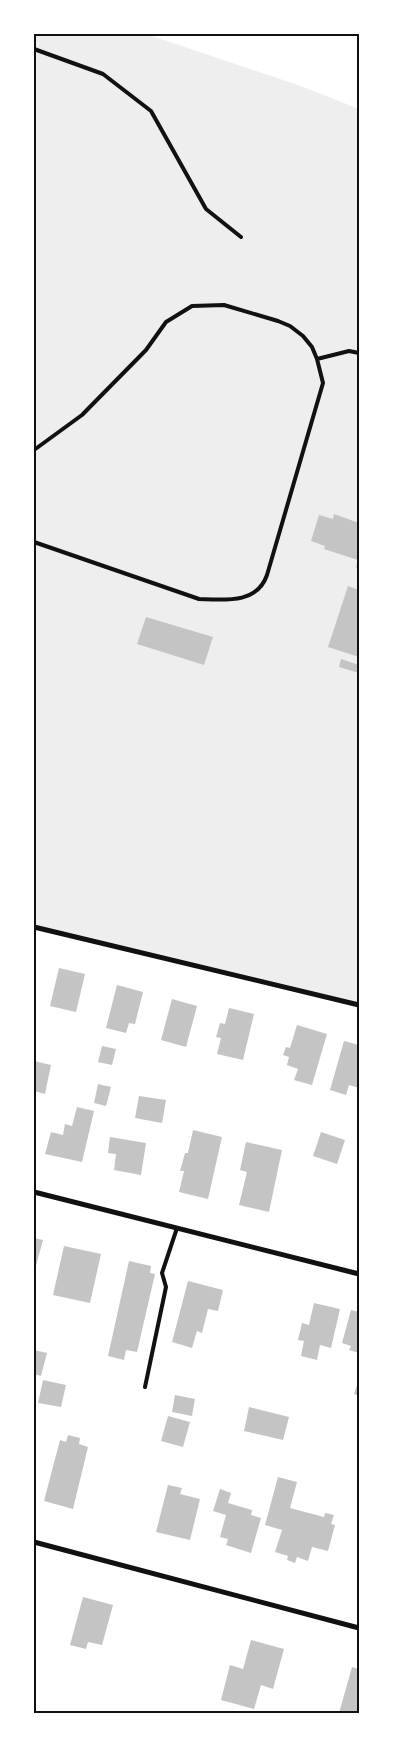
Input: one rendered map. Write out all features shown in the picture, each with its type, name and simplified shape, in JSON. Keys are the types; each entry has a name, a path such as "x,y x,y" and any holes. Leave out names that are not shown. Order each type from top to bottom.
{"street":[{"path":"34,927 359,1005"},
{"path":"34,1192 359,1274"},
{"path":"34,1542 359,1628"}],"lane":[{"path":"34,49 103,74 151,111 206,208 241,237"},
{"path":"34,450 82,415 146,350 166,322 192,306 224,305 278,320 303,336 317,359 323,383 267,575 261,589 254,594 222,600 199,600 34,542"},
{"path":"317,359 349,351 359,353"},
{"path":"145,1387 166,1287 162,1273 177,1228"}],"shaded area":[{"path":"34,34 146,34 301,86 359,109 359,1006 34,928"}],"building":[{"path":"334,514 359,523 359,569 356,567 358,560 324,549 325,546 311,541 319,515 333,519"},
{"path":"348,586 359,590 359,657 328,647"},
{"path":"146,617 213,637 204,665 137,644"},
{"path":"341,659 359,665 359,673 339,667"},
{"path":"59,968 85,974 76,1012 50,1006"},
{"path":"117,985 143,992 135,1024 129,1023 126,1033 106,1028"},
{"path":"172,999 197,1006 186,1047 161,1040"},
{"path":"229,1008 254,1014 243,1060 217,1054 221,1038 216,1037 220,1023 225,1024"},
{"path":"297,1025 327,1034 312,1085 294,1080 298,1069 287,1065 289,1057 283,1055 286,1047 290,1048"},
{"path":"344,1041 359,1045 359,1088 349,1085 346,1095 330,1090"},
{"path":"102,1046 116,1049 112,1065 98,1062"},
{"path":"34,1061 51,1065 45,1094 34,1091"},
{"path":"98,1084 111,1087 106,1106 94,1103"},
{"path":"139,1096 166,1100 162,1123 135,1118"},
{"path":"77,1107 94,1111 82,1162 45,1154 51,1132 63,1135 65,1124 72,1126"},
{"path":"193,1130 222,1137 208,1199 179,1192 184,1171 180,1171 185,1153 188,1153"},
{"path":"321,1132 345,1140 337,1164 313,1156"},
{"path":"110,1137 146,1143 141,1175 114,1170 116,1154 108,1153"},
{"path":"246,1142 282,1150 269,1212 239,1205 247,1172 240,1170"},
{"path":"34,1238 43,1240 34,1273"},
{"path":"64,1246 101,1254 90,1303 53,1295"},
{"path":"129,1261 151,1266 150,1273 155,1274 137,1352 126,1350 124,1360 108,1356"},
{"path":"188,1281 223,1290 218,1311 208,1309 202,1333 197,1331 192,1348 172,1342"},
{"path":"314,1303 340,1309 331,1348 320,1345 317,1360 301,1356 304,1341 298,1340 302,1323 309,1325"},
{"path":"351,1310 359,1312 359,1353 349,1350 351,1346 342,1343"},
{"path":"34,1350 47,1353 41,1376 34,1374"},
{"path":"359,1379 359,1396 354,1394"},
{"path":"43,1380 66,1385 61,1407 38,1403"},
{"path":"175,1395 195,1399 192,1416 172,1412"},
{"path":"249,1407 289,1417 283,1440 244,1431"},
{"path":"168,1416 190,1422 183,1447 161,1441"},
{"path":"68,1435 80,1438 79,1444 88,1447 73,1509 44,1501 60,1440 66,1442"},
{"path":"278,1477 297,1482 290,1508 324,1517 325,1513 334,1515 331,1524 335,1525 328,1551 312,1547 308,1561 297,1557 295,1563 287,1560 288,1556 275,1552 282,1530 265,1525"},
{"path":"168,1485 182,1488 180,1494 200,1499 190,1540 156,1532"},
{"path":"220,1489 231,1493 228,1503 252,1510 251,1515 261,1518 251,1553 226,1545 228,1539 220,1537 226,1515 213,1511"},
{"path":"83,1597 113,1605 102,1645 88,1642 86,1649 70,1645"},
{"path":"251,1640 284,1649 273,1689 261,1685 254,1709 221,1700 230,1665 243,1669"},
{"path":"352,1667 359,1669 359,1713 339,1713"}]}
